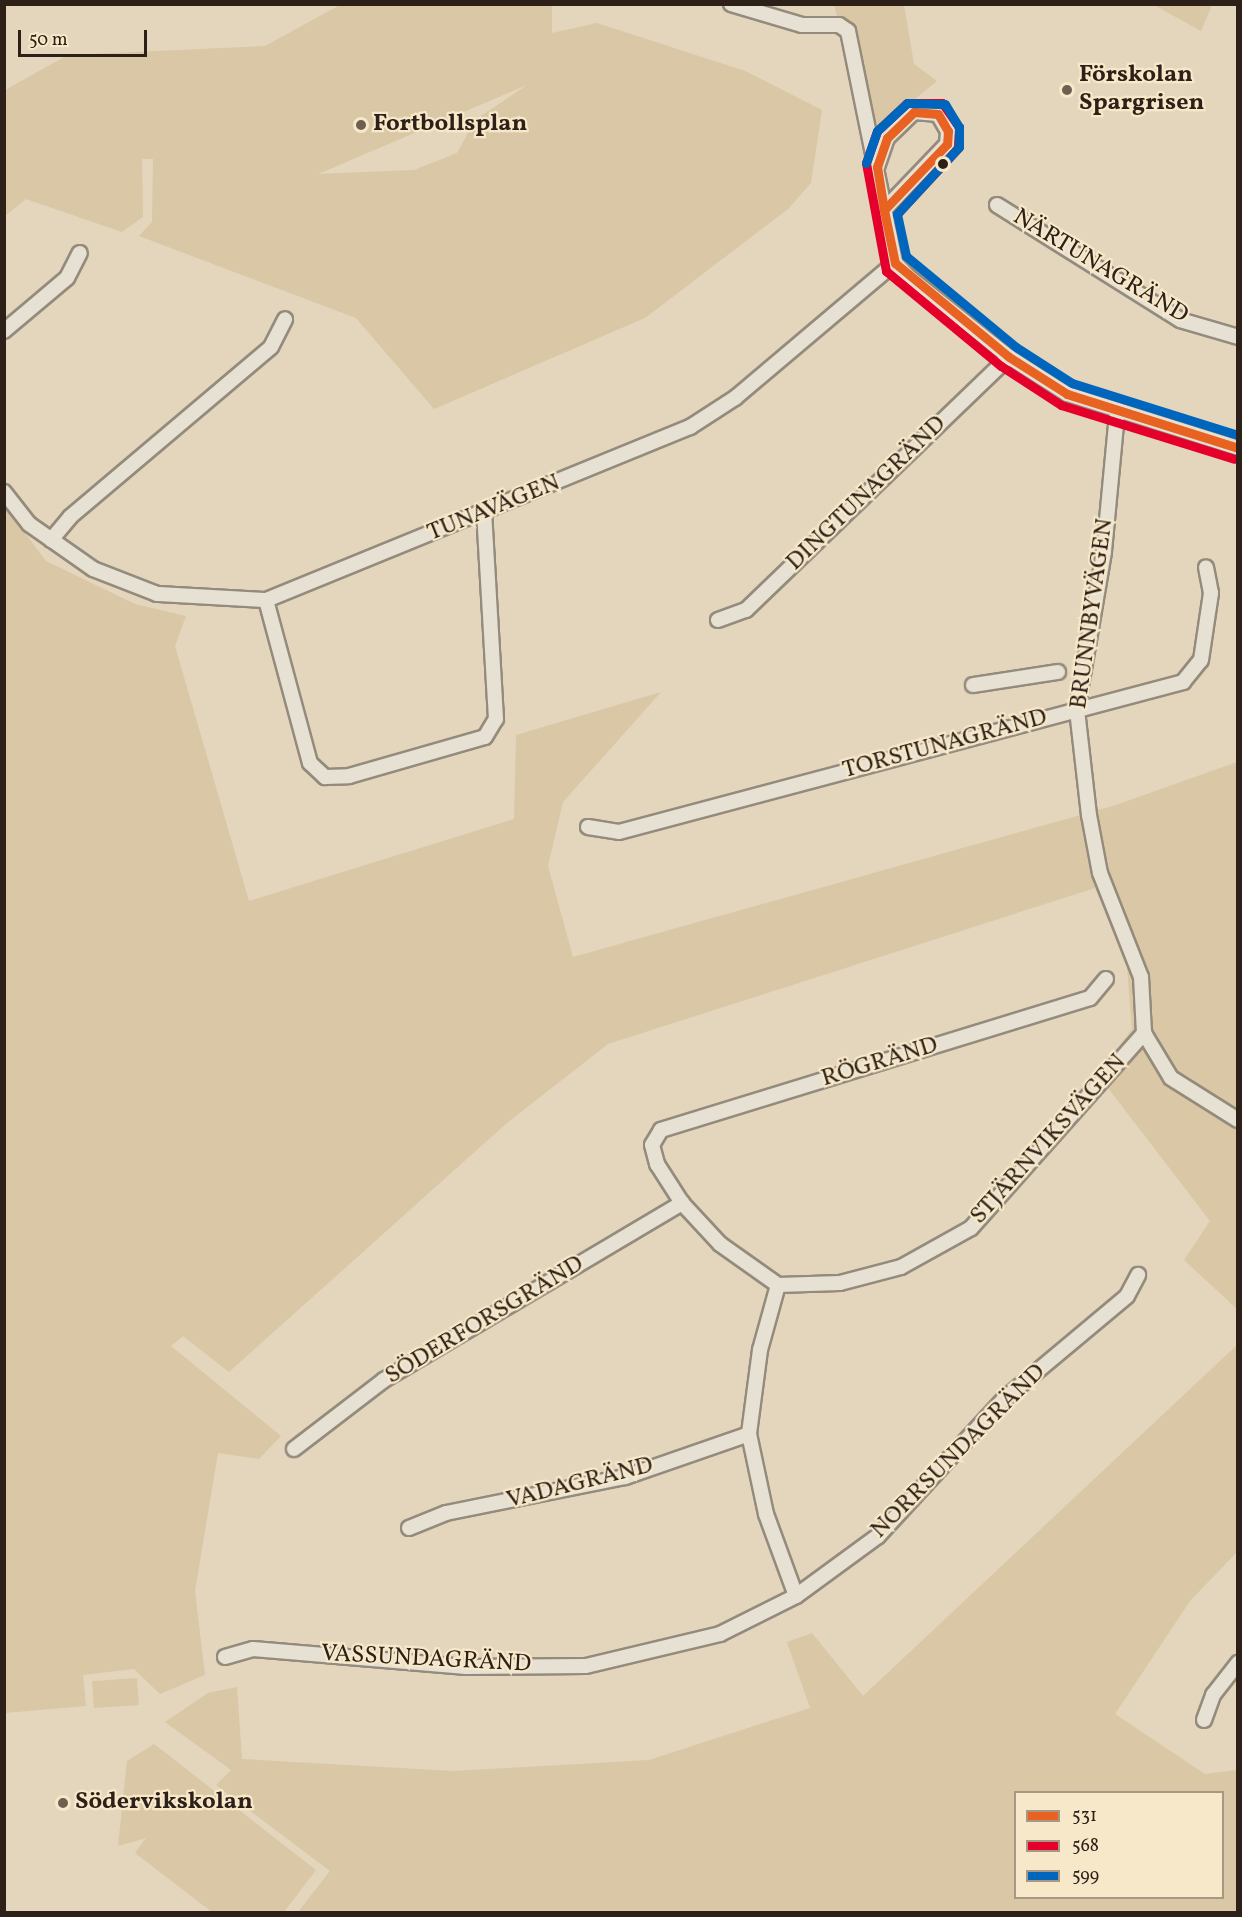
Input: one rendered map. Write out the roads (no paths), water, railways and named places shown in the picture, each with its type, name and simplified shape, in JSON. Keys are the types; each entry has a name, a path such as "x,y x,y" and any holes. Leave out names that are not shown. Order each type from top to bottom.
{"street":[{"path":"730,4 802,25 839,26 848,31 878,167 895,263 1009,357 1067,394 1118,414 1238,448"},
{"path":"878,167 887,138 914,112 938,114 948,131 947,144 884,210"},
{"name":"NÄRTUNAGRÄND","path":"997,205 1180,320 1238,337"},
{"path":"4,331 68,278 80,253"},
{"name":"TUNAVÄGEN","path":"4,492 29,524 93,569 157,594 266,600 484,513 690,427 735,398 895,263"},
{"path":"51,540 70,517 271,347 285,319"},
{"name":"DINGTUNAGRÄND","path":"718,621 747,610 1009,357"},
{"name":"BRUNNBYVÄGEN","path":"1118,414 1104,552 1077,710 1098,862 1141,977 1144,1033 1170,1078 1238,1120"},
{"path":"266,600 310,763 325,777 349,776 485,737 496,719 484,513"},
{"name":"TORSTUNAGRÄND","path":"588,827 619,832 1183,682 1201,660 1211,593 1206,567"},
{"path":"973,685 1058,672"},
{"name":"RÖGRÄND","path":"682,1203 657,1164 652,1145 661,1130 1090,998 1106,979"},
{"name":"STJÄRNVIKSVÄGEN","path":"778,1285 840,1283 901,1267 971,1228 1144,1033"},
{"path":"682,1203 720,1244 778,1285 760,1350 749,1434 766,1514 796,1596"},
{"name":"SÖDERFORSGRÄND","path":"294,1449 384,1380 682,1203"},
{"name":"NORRSUNDAGRÄND","path":"796,1596 878,1536 1004,1400 1127,1296 1138,1275"},
{"name":"VADAGRÄND","path":"409,1528 446,1513 625,1477 749,1434"},
{"name":"VASSUNDAGRÄND","path":"225,1657 253,1649 466,1667 586,1666 720,1634 796,1596"},
{"path":"1204,1720 1213,1695 1238,1663"}],"place":[{"name":"Förskolan Spargrisen","path":"1067,90"},
{"name":"Fortbollsplan","path":"361,125"},
{"name":"Södervikskolan","path":"63,1803"}]}
